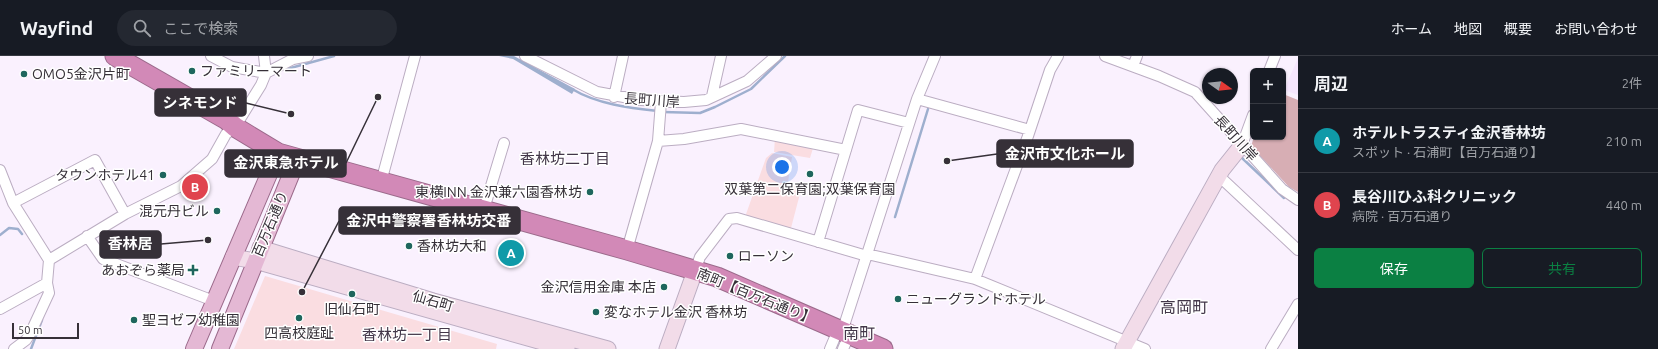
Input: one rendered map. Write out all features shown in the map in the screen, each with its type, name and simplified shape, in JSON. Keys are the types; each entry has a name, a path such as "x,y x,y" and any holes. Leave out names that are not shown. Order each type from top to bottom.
{"highway":[{"path":"116,56 227,120 235,127 278,153 297,160"},
{"name":"南町【百万石通り】","path":"297,160 484,210 717,277 843,336 883,349"}],"main road":[{"name":"百万石通り","path":"194,349 278,153"},
{"name":"百万石通り","path":"220,349 297,160"}],"street":[{"path":"212,56 232,67 266,74 293,60 308,56"},
{"path":"50,260 125,214 181,186 212,159 226,134 235,127 261,85 266,74 264,56"},
{"path":"381,182 415,56"},
{"name":"長町川岸","path":"524,56 590,89 614,96 661,104 706,100 747,81 776,56"},
{"path":"614,96 624,56"},
{"path":"712,96 721,56"},
{"path":"830,349 843,336 867,255 917,100 935,56"},
{"path":"976,279 1050,70 1058,56"},
{"name":"長町川岸","path":"1106,56 1159,76 1195,92 1282,189 1298,200"},
{"path":"1133,66 1137,56"},
{"path":"1270,68 1275,56"},
{"path":"917,100 1030,130"},
{"path":"627,250 658,141 661,104"},
{"path":"818,242 858,110 910,123"},
{"path":"1125,345 1220,177 1222,170 1242,145 1250,123"},
{"path":"658,141 684,139 741,128 846,150"},
{"path":"484,210 504,143"},
{"path":"13,203 95,160 125,214"},
{"path":"0,170 13,203 50,260 47,283 49,293 30,334 26,340 14,349"},
{"path":"1220,177 1298,250"},
{"path":"255,206 274,214"},
{"path":"667,349 700,256 728,219 737,218 867,255 976,279 1125,345 1145,349"},
{"path":"87,236 103,259 214,301"},
{"name":"仙石町","path":"233,257 258,255 538,336 608,349"},
{"path":"0,309 47,283"},
{"path":"1271,349 1298,304"},
{"name":"仙石町","path":"538,336 567,349"}],"shaded area":[{"path":"1298,58 1298,95 1286,91 1286,85"},
{"path":"1286,95 1298,100 1298,192 1289,187 1251,146 1253,140 1286,140"},
{"path":"775,138 814,145 810,158 774,152"},
{"path":"772,153 792,157 788,182 802,186 791,228 745,217 766,158"},
{"path":"265,276 497,344 496,349 234,349"}],"water":[{"path":"499,56 514,56 575,89 572,94 513,59"}],"waterway":[{"path":"287,69 334,56"},
{"path":"663,112 700,113 715,107 751,89 785,56"},
{"path":"572,89 603,102 625,107 658,111"},
{"path":"895,217 928,109"},
{"path":"1241,157 1284,198"},
{"path":"0,235 9,228 18,229 22,234"},
{"path":"31,349 42,320"}],"place":[{"name":"ファミリーマート","path":"192,71"},
{"name":"OMO5金沢片町","path":"24,74"},
{"name":"金沢東急ホテル","path":"378,97"},
{"name":"シネモンド","path":"291,114"},
{"name":"金沢市文化ホール","path":"947,161"},
{"name":"双葉第二保育園;双葉保育園","path":"810,174"},
{"name":"タウンホテル41","path":"163,175"},
{"name":"長谷川ひふ科クリニック","path":"195,187"},
{"name":"東横INN 金沢兼六園香林坊","path":"590,192"},
{"name":"混元丹ビル","path":"217,211"},
{"name":"香林居","path":"208,240"},
{"name":"香林坊大和","path":"409,246"},
{"name":"ホテルトラスティ金沢香林坊","path":"511,253"},
{"name":"ローソン","path":"730,256"},
{"name":"あおぞら薬局","path":"193,270"},
{"name":"金沢信用金庫 本店","path":"664,287"},
{"name":"金沢中警察署香林坊交番","path":"302,292"},
{"name":"旧仙石町","path":"352,294"},
{"name":"ニューグランドホテル","path":"898,299"},
{"name":"変なホテル金沢 香林坊","path":"596,312"},
{"name":"四高校庭趾","path":"299,318"},
{"name":"聖ヨゼフ幼稚園","path":"134,320"}],"district":[{"name":"香林坊二丁目","path":"565,159"},
{"name":"高岡町","path":"1184,307"},
{"name":"南町","path":"859,333"},
{"name":"香林坊一丁目","path":"407,335"}]}
